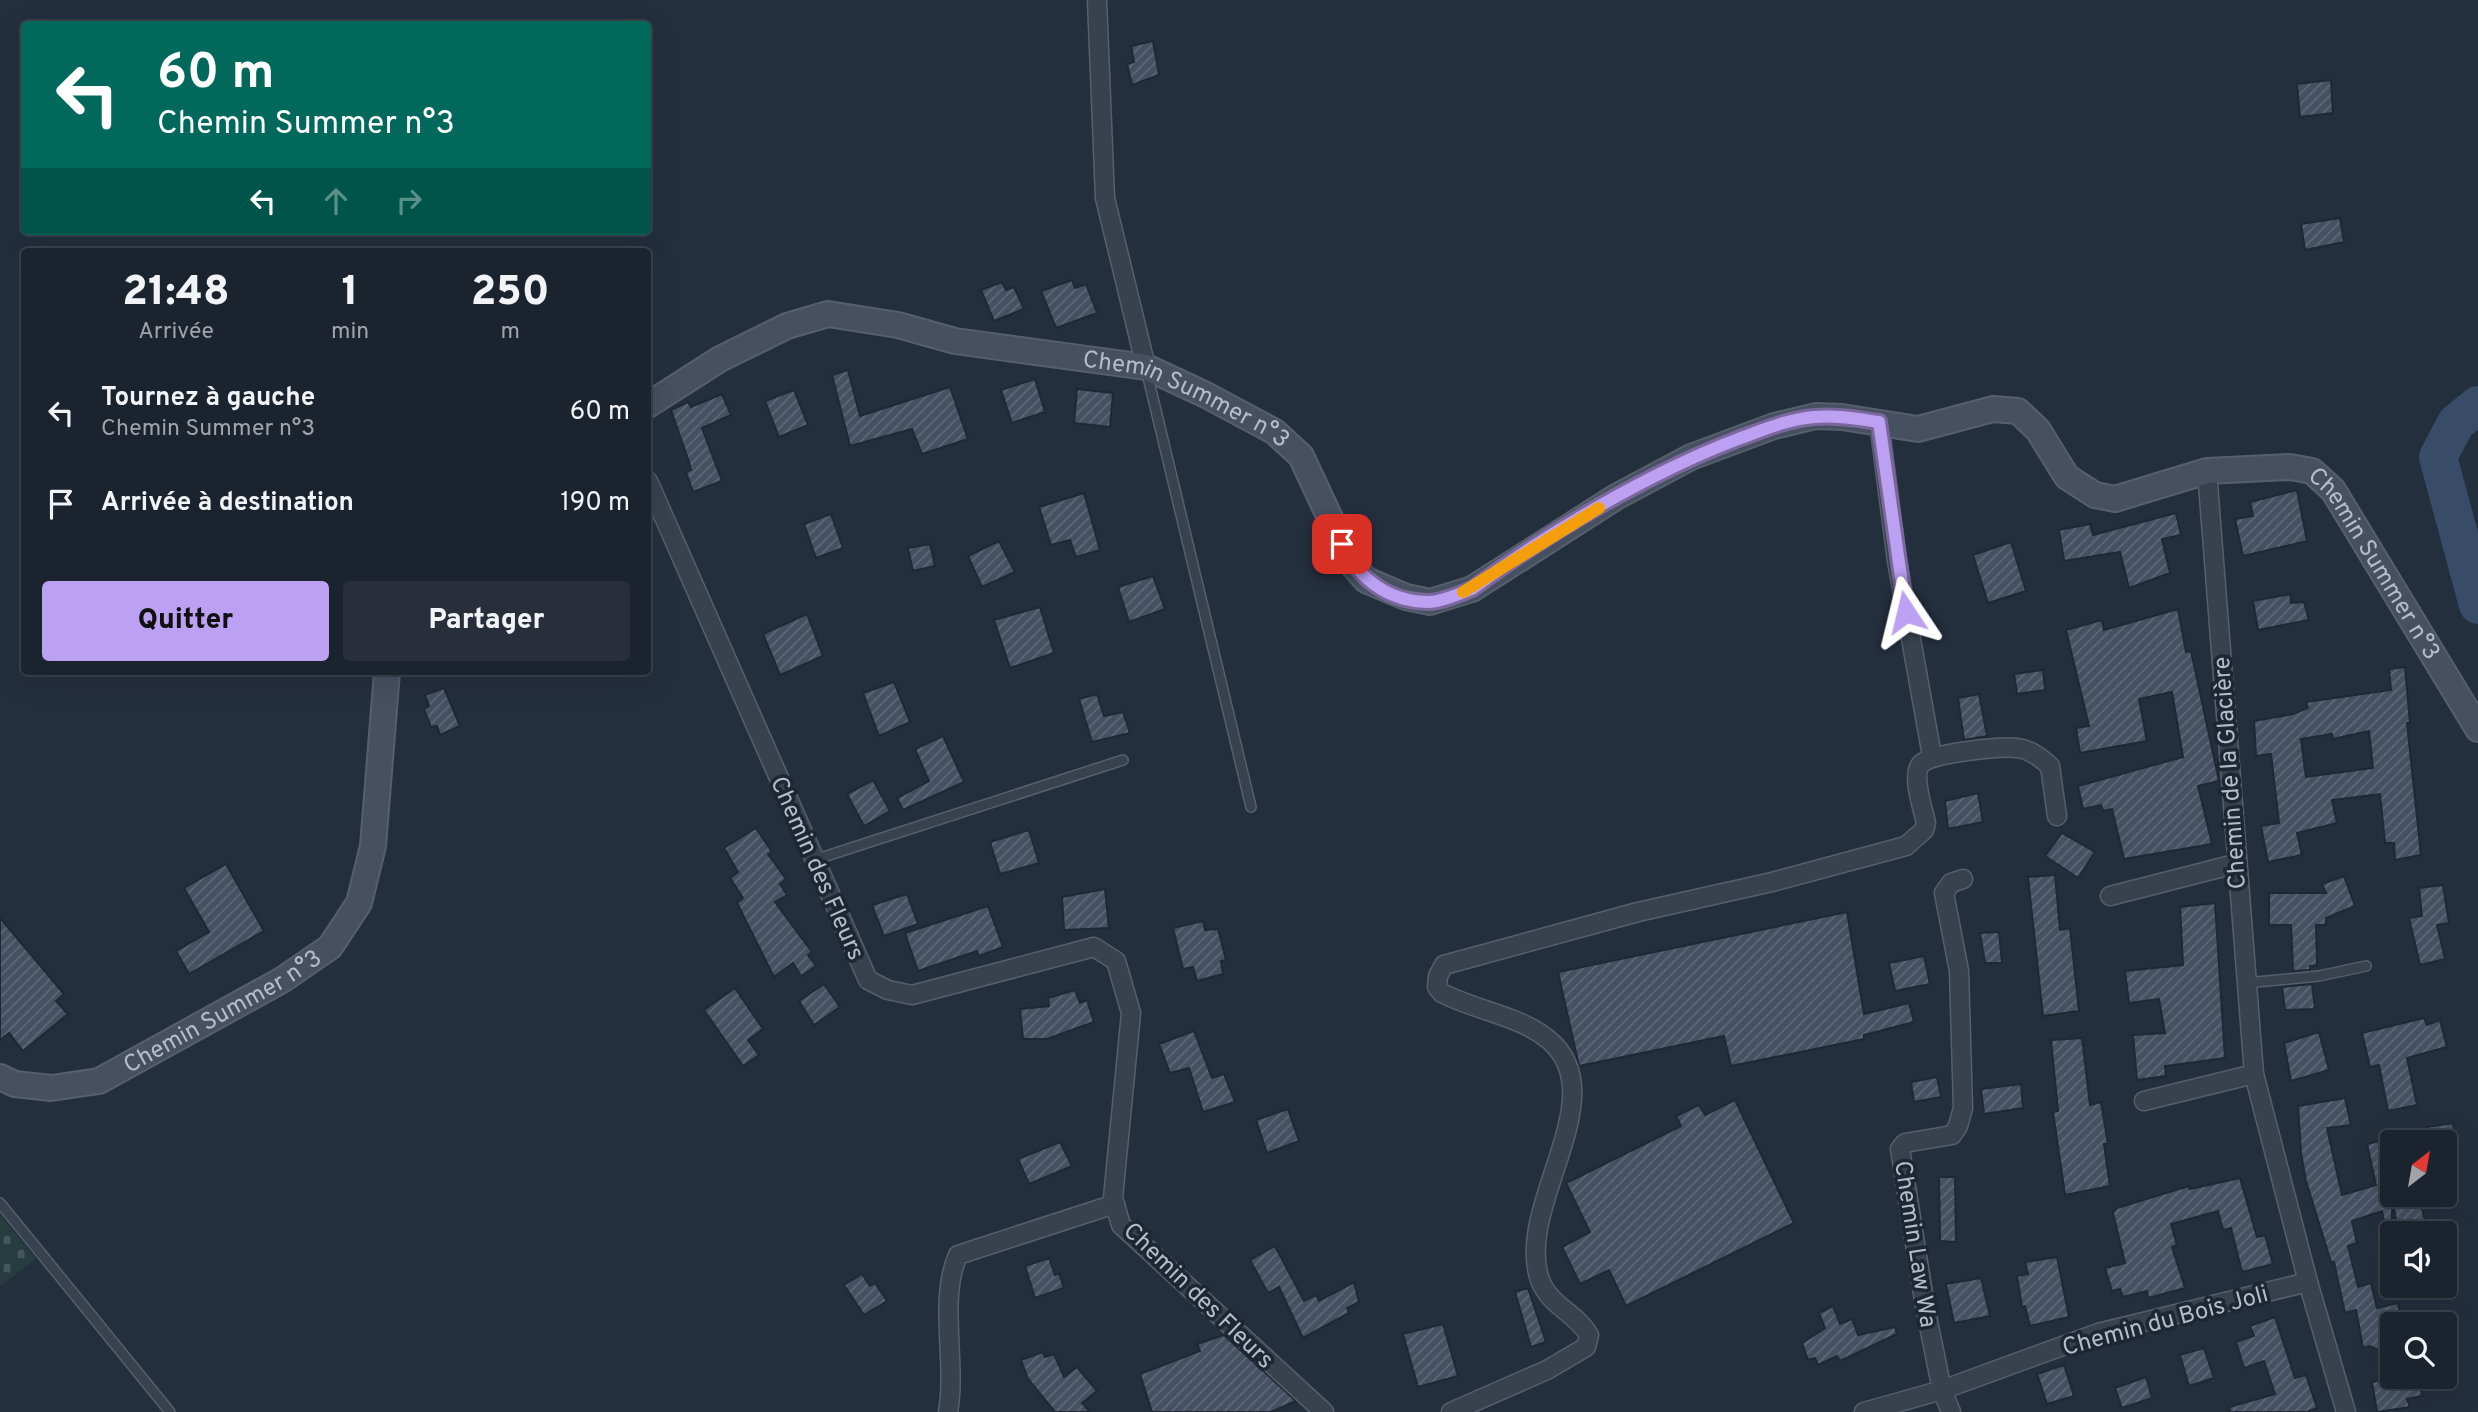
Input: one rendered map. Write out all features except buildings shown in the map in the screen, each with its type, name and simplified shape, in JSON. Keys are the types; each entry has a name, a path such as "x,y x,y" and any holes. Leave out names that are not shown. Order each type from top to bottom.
{"street":[{"path":"1097,0 1105,198 1146,367"},
{"name":"Chemin Summer n°3","path":"651,402 720,359 787,326 828,314 898,325 955,341 1146,367 1275,432 1291,445 1304,463 1351,563 1366,580 1406,597 1430,602 1472,589 1616,497 1691,457 1799,419 1842,417 1918,429 1993,409 2018,411 2038,430 2067,477 2095,495 2115,499 2207,471 2290,467 2312,471 2324,480 2351,518 2478,729"},
{"path":"1879,422 1897,561 1932,756"},
{"name":"Chemin de la Glacière","path":"2207,471 2235,864 2255,1073 2308,1282 2346,1412"},
{"name":"Chemin des Fleurs","path":"651,488 868,980 888,990 912,995 1094,947 1116,961 1131,1013 1115,1204 1121,1225 1324,1412"},
{"name":"Chemin Summer n°3","path":"0,1077 15,1084 51,1088 99,1082 282,980 330,947 359,903 373,846 387,675"},
{"path":"1451,1412 1547,1370 1586,1347 1590,1335 1553,1301 1541,1282 1536,1260 1537,1223 1565,1134 1573,1098 1573,1079 1564,1057 1550,1041 1528,1025 1442,993 1437,987 1438,976 1444,965 1638,912 1906,846 1924,830 1926,823 1917,773 1920,765 1932,756 2018,748 2038,756 2050,766 2057,816"},
{"path":"2110,896 2235,864"},
{"name":"Chemin Law Wa","path":"1951,1412 1942,1390 1923,1293 1900,1149 1905,1143 1951,1135 1958,1126 1964,1108 1959,971 1944,893 1951,883 1963,879"},
{"path":"2144,1101 2255,1073"},
{"path":"948,1412 951,1393 949,1331 953,1266 958,1255 1115,1204"},
{"name":"Chemin du Bois Joli","path":"1864,1412 1942,1390 2098,1332 2308,1282"}],"lane":[{"path":"1146,367 1251,807"},
{"path":"814,860 1122,760"},
{"path":"2246,983 2319,976 2366,966"},
{"path":"0,1203 170,1412"}],"green space":[{"path":"0,1214 36,1259 0,1286"}],"waterway":[{"path":"2478,405 2456,423 2438,457 2478,605"}],"slow traffic":[{"path":"1463,592 1472,589 1599,508"}],"route":[{"path":"1342,544 1351,563 1366,580 1384,590 1430,602 1450,597 1472,589 1616,497 1691,457 1799,419 1816,416 1842,417 1879,422 1906,612"}]}
